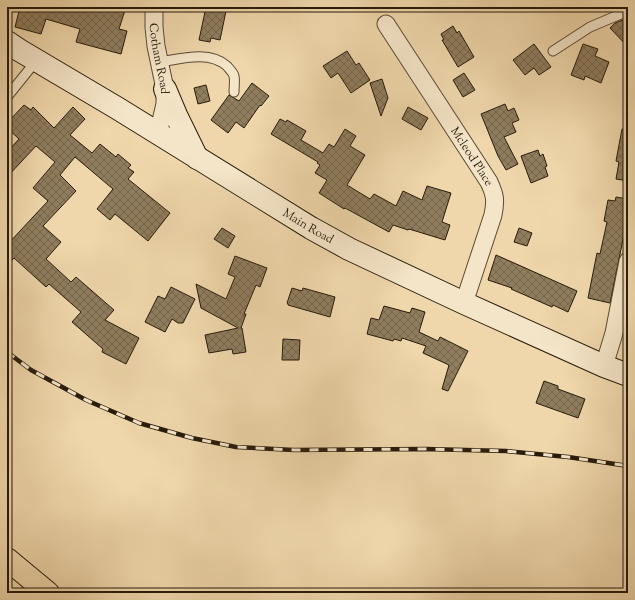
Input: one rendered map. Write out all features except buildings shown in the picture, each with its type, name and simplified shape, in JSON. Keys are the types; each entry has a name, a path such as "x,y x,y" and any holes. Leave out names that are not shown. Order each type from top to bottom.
{"highway":[{"path":"7,559 48,593"}],"main road":[{"name":"Main Road","path":"7,42 342,246 464,303 628,376"},
{"path":"165,89 197,158"}],"street":[{"name":"Cotham Road","path":"154,7 156,46 165,89 165,104 158,134"},
{"name":"Mcleod Place","path":"386,24 494,193 495,204 493,215 464,303"},
{"path":"604,366 614,333 628,261"}],"lane":[{"path":"553,51 590,27 628,11"},
{"path":"160,62 204,57 213,59 224,64 234,76 234,92"},
{"path":"7,97 37,60"}],"railway":[{"path":"7,352 31,370 86,400 139,423 192,438 236,447 294,450 425,449 506,451 568,457 628,466"}]}
